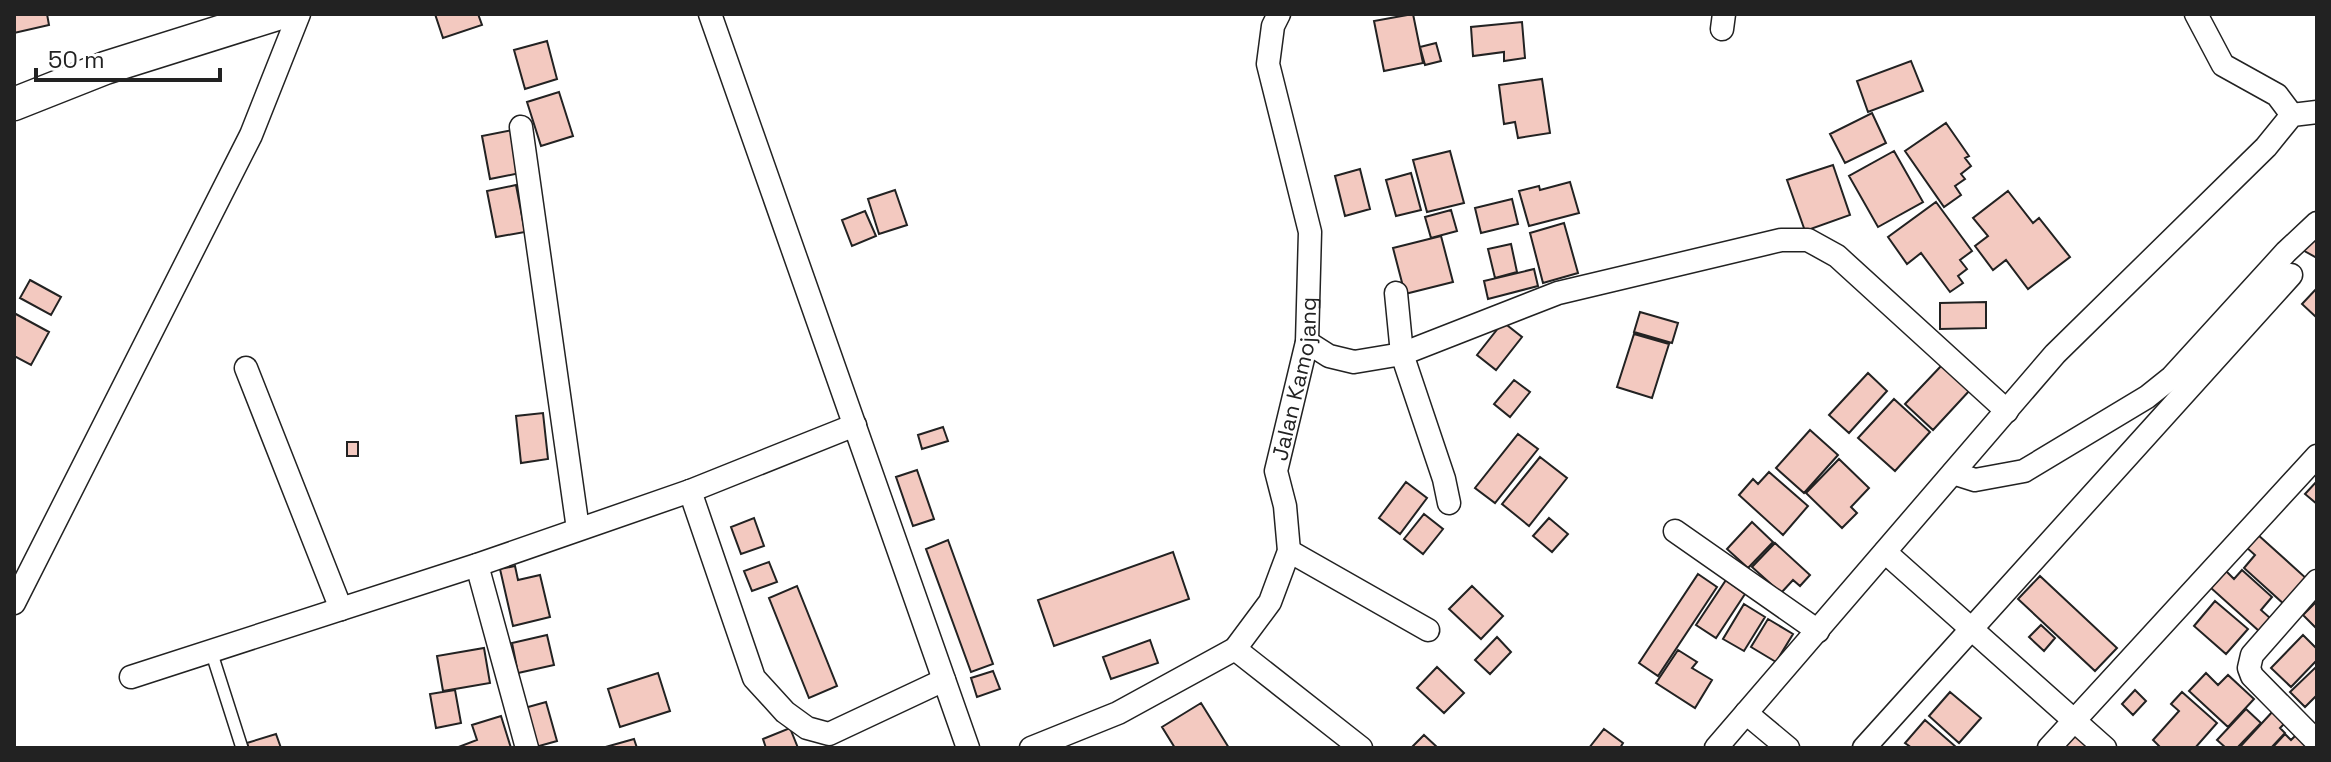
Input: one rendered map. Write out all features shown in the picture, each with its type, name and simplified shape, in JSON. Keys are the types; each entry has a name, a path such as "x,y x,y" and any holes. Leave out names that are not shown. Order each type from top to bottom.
{"main road":[{"path":"14,104 105,68 277,14"}],"street":[{"path":"14,603 251,135 299,14"},
{"path":"710,14 968,748"},
{"name":"Jalan Kamojang","path":"1031,748 1118,713 1235,649 1270,602 1289,551 1285,506 1276,471 1307,342 1310,232 1268,64 1273,26 1279,14"},
{"path":"2196,14 2223,65 2277,95 2292,115"},
{"path":"1716,748 2055,354 2266,147 2292,115 2317,112"},
{"path":"521,127 578,529"},
{"path":"1953,473 1975,480 2024,471 2147,397 2172,377 2286,252 2317,223"},
{"path":"1307,342 1329,356 1354,362 1402,354 1558,293 1781,240 1808,240 1837,256 2007,411"},
{"path":"1864,748 2291,275"},
{"path":"1396,293 1402,354 1444,479 1449,503"},
{"path":"246,368 341,609"},
{"path":"131,677 477,565 690,491 855,425"},
{"path":"2049,748 2317,456"},
{"path":"690,491 754,678 785,712 807,728 829,734 944,680"},
{"path":"1675,531 1818,631"},
{"path":"1289,551 1428,630"},
{"path":"1885,552 1972,626 2105,748"},
{"path":"477,565 527,748"},
{"path":"2317,581 2252,655 2249,668 2252,676 2317,742"},
{"path":"1235,649 1361,748"},
{"path":"1746,713 1788,748"}],"lane":[{"path":"211,651 242,748"}],"building":[{"path":"14,14 47,14 49,25 14,33"},
{"path":"435,14 478,14 482,25 443,38"},
{"path":"1413,14 1423,63 1384,71 1374,21"},
{"path":"1522,22 1525,58 1504,61 1504,52 1473,56 1471,27"},
{"path":"547,41 557,79 525,89 514,50"},
{"path":"1436,43 1441,61 1425,65 1420,47"},
{"path":"1911,61 1923,91 1868,112 1857,81"},
{"path":"1542,79 1550,133 1518,138 1515,122 1504,124 1499,85"},
{"path":"559,92 573,136 541,146 527,102"},
{"path":"1872,113 1886,143 1845,163 1830,134"},
{"path":"1946,123 1969,156 1965,158 1971,166 1961,174 1965,179 1955,186 1961,195 1944,207 1905,151"},
{"path":"513,130 520,173 490,179 482,136"},
{"path":"1450,151 1464,203 1427,212 1413,160"},
{"path":"1894,151 1923,202 1878,227 1849,176"},
{"path":"1833,165 1850,215 1805,231 1787,180"},
{"path":"1360,169 1370,209 1345,216 1335,176"},
{"path":"1411,173 1421,210 1396,216 1386,180"},
{"path":"1570,182 1579,213 1529,226 1519,191 1539,186 1540,190"},
{"path":"516,185 525,232 496,237 487,191"},
{"path":"895,190 907,225 879,234 868,199"},
{"path":"2008,191 2033,223 2039,218 2070,257 2028,289 2006,260 1993,270 1975,246 1988,236 1973,218"},
{"path":"1512,199 1518,224 1481,233 1475,208"},
{"path":"1936,202 1972,251 1960,260 1967,269 1958,276 1963,283 1950,292 1921,253 1907,264 1888,237"},
{"path":"1451,210 1457,231 1431,238 1425,217"},
{"path":"865,211 876,236 852,246 842,220"},
{"path":"1564,223 1578,273 1543,283 1530,233"},
{"path":"1441,236 1453,282 1405,294 1393,248"},
{"path":"2317,236 2317,258 2299,248"},
{"path":"1511,244 1517,272 1495,278 1488,249"},
{"path":"1534,269 1538,286 1488,299 1484,281"},
{"path":"30,280 61,297 51,315 20,298"},
{"path":"2317,288 2317,318 2302,304"},
{"path":"1986,302 1986,328 1940,329 1940,303"},
{"path":"1640,312 1678,323 1672,343 1634,332"},
{"path":"14,313 49,332 31,365 14,356"},
{"path":"1503,322 1522,337 1496,370 1477,355"},
{"path":"1634,334 1669,344 1652,398 1617,387"},
{"path":"1942,365 1970,390 1933,430 1905,404"},
{"path":"1868,373 1887,391 1849,433 1829,415"},
{"path":"1514,380 1530,392 1510,417 1494,404"},
{"path":"1894,399 1930,432 1895,471 1858,438"},
{"path":"543,413 548,459 521,463 516,416"},
{"path":"943,427 948,441 922,449 918,435"},
{"path":"1810,430 1838,455 1804,493 1776,468"},
{"path":"1518,434 1538,449 1495,503 1475,488"},
{"path":"347,442 358,442 358,456 347,456"},
{"path":"1540,457 1567,478 1529,526 1502,504"},
{"path":"1839,459 1869,488 1851,507 1857,513 1842,528 1806,493"},
{"path":"917,470 934,519 913,526 896,477"},
{"path":"1769,472 1808,506 1783,535 1739,495 1753,479 1758,484"},
{"path":"2317,481 2317,504 2305,494"},
{"path":"1406,482 1427,498 1400,534 1379,518"},
{"path":"1424,514 1443,529 1423,554 1404,539"},
{"path":"754,518 764,546 741,554 731,527"},
{"path":"1549,518 1568,534 1552,552 1533,536"},
{"path":"1752,522 1773,542 1748,568 1727,549"},
{"path":"2257,534 2308,580 2285,605 2244,568 2255,555 2246,547"},
{"path":"948,540 993,664 971,672 926,549"},
{"path":"1775,543 1810,575 1800,586 1793,580 1781,593 1752,567"},
{"path":"1173,552 1189,599 1054,646 1038,600"},
{"path":"769,562 777,582 752,591 744,571"},
{"path":"515,566 518,580 540,575 550,617 513,626 500,569"},
{"path":"2242,570 2272,597 2261,610 2270,618 2259,631 2211,588 2226,571 2234,579"},
{"path":"1698,574 1717,587 1658,676 1639,663"},
{"path":"2040,576 2117,648 2095,671 2018,599"},
{"path":"1726,580 1745,594 1716,638 1696,625"},
{"path":"797,586 837,686 809,698 769,598"},
{"path":"1472,586 1503,616 1481,639 1449,609"},
{"path":"2215,601 2248,629 2226,654 2194,626"},
{"path":"2317,601 2317,629 2303,615"},
{"path":"1744,604 1765,617 1744,651 1723,639"},
{"path":"1768,619 1793,634 1776,662 1751,647"},
{"path":"2041,625 2055,638 2044,651 2029,637"},
{"path":"547,635 554,665 518,673 512,643"},
{"path":"2303,635 2317,649 2317,660 2291,687 2271,668"},
{"path":"1497,637 1511,652 1490,674 1475,660"},
{"path":"1150,640 1158,663 1111,679 1103,657"},
{"path":"484,648 490,683 443,691 437,656"},
{"path":"1678,650 1697,662 1692,668 1712,680 1695,708 1656,683"},
{"path":"2317,666 2317,695 2305,707 2290,692"},
{"path":"1437,667 1464,693 1444,713 1417,688"},
{"path":"993,671 1000,689 977,697 971,678"},
{"path":"658,673 670,711 620,727 608,689"},
{"path":"2206,673 2218,685 2228,675 2254,699 2228,727 2189,691"},
{"path":"455,690 461,723 436,728 430,694"},
{"path":"2135,690 2146,701 2133,715 2122,704"},
{"path":"1950,692 1981,718 1959,743 1929,716"},
{"path":"2182,692 2217,723 2195,748 2161,748 2153,740 2179,711 2171,704"},
{"path":"546,702 557,741 532,748 521,709"},
{"path":"1201,703 1229,748 1175,748 1162,727"},
{"path":"2246,709 2261,723 2237,748 2226,748 2217,740"},
{"path":"2274,710 2287,721 2280,728 2285,733 2271,748 2239,748"},
{"path":"501,716 511,748 456,748 477,740 472,725"},
{"path":"1925,720 1956,747 1912,748 1905,743"},
{"path":"790,728 798,748 766,748 763,739"},
{"path":"1604,729 1623,743 1620,748 1589,748"},
{"path":"2075,731 2092,748 2058,748"},
{"path":"2298,733 2309,748 2272,748 2285,734 2291,740"},
{"path":"276,734 281,748 249,748 247,743"},
{"path":"1424,735 1438,748 1411,748"},
{"path":"634,739 637,748 602,748"}]}
